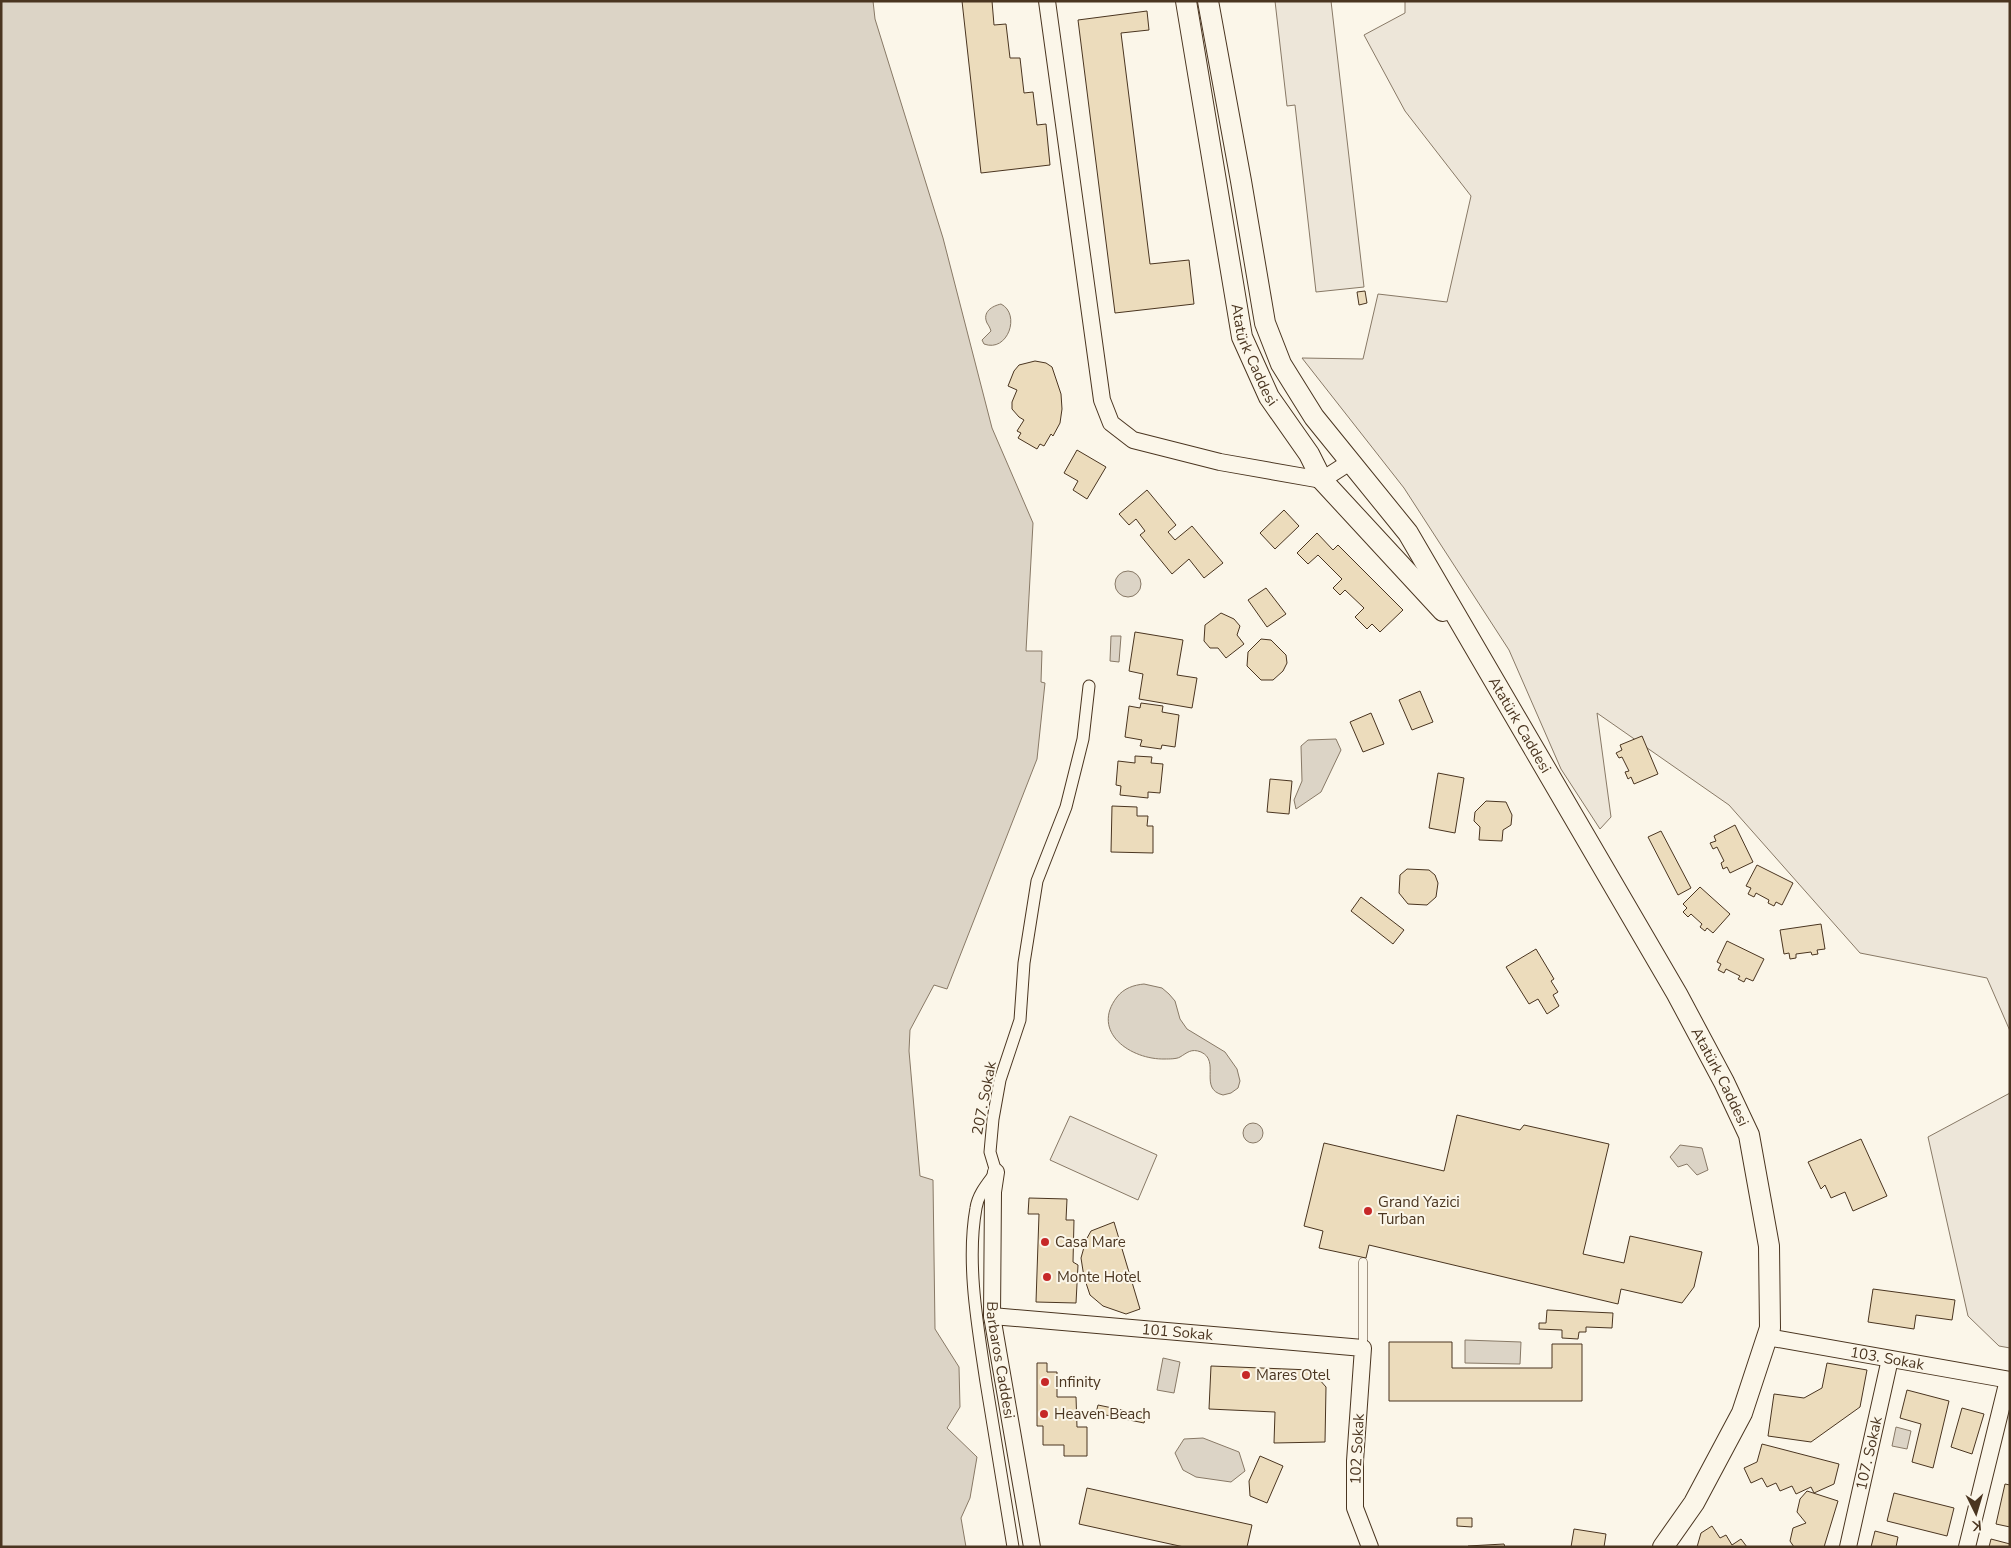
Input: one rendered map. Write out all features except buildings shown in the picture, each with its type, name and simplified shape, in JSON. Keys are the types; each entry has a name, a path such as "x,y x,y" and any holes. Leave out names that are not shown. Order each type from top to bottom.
{"street":[{"path":"1047,1 1102,400 1111,422 1133,440 1220,462 1322,480 1350,462"},
{"name":"Atatürk Caddesi","path":"1186,1 1242,337 1269,397 1308,454 1322,480 1470,639"},
{"name":"Atatürk Caddesi","path":"1208,1 1265,323 1281,364 1314,417 1408,533 1676,994 1724,1082 1749,1135 1769,1246 1770,1328 1742,1413 1694,1503 1663,1547"},
{"name":"207. Sokak","path":"996,1172 990,1152 994,1119 1000,1080 1020,1020 1024,963 1037,881 1066,807 1083,739 1089,686"},
{"path":"996,1172 983,1189 976,1207 973,1243 974,1280 981,1345 1013,1547"},
{"name":"Barbaros Caddesi","path":"996,1172 993,1192 992,1316 1032,1547"},
{"name":"101 Sokak","path":"992,1316 1362,1348"},
{"name":"103. Sokak","path":"1767,1336 2009,1380"},
{"name":"102 Sokak","path":"1362,1348 1354,1461 1355,1508 1370,1547"},
{"name":"107. Sokak","path":"1848,1547 1890,1358"},
{"path":"1967,1547 2009,1380"}],"lane":[{"path":"1362,1348 1364,1262"}],"shaded area":[{"path":"1,1 873,1 875,19 943,238 992,428 1033,523 1026,651 1042,651 1041,682 1045,683 1037,759 947,989 934,985 910,1030 909,1051 920,1176 933,1180 935,1329 959,1367 960,1407 947,1428 977,1457 970,1498 961,1518 966,1547 1,1547"},
{"path":"1275,1 1331,1 1364,287 1316,292 1295,105 1287,106"},
{"path":"1405,1 2010,1 2010,1031 1987,978 1860,953 1729,805 1597,713 1611,817 1600,829 1561,769 1509,650 1404,488 1302,358 1363,359 1378,294 1447,302 1471,196 1405,111 1364,35 1405,13"},
{"path":"1001,304 1007,309 1010,316 1009,331 1000,343 984,344 982,340 991,331 986,319 987,313 994,306"},
{"path":"1128,571 1137,575 1141,584 1137,593 1128,597 1119,593 1115,584 1119,575"},
{"path":"1111,636 1121,636 1119,662 1110,661"},
{"path":"1336,739 1341,750 1321,792 1296,809 1294,800 1302,781 1301,746 1308,740"},
{"path":"1144,984 1162,988 1175,1001 1180,1019 1187,1029 1225,1052 1237,1069 1240,1081 1238,1088 1231,1093 1223,1095 1216,1092 1210,1081 1210,1068 1207,1056 1201,1052 1192,1051 1175,1059 1152,1058 1139,1055 1118,1042 1111,1032 1108,1022 1110,1010 1117,997 1123,991 1133,986"},
{"path":"2010,1093 2010,1348 1999,1346 1968,1316 1928,1137"},
{"path":"1070,1116 1157,1155 1138,1200 1050,1160"},
{"path":"1253,1123 1260,1126 1263,1133 1260,1140 1253,1143 1246,1140 1243,1133 1246,1126"},
{"path":"1680,1145 1702,1148 1708,1170 1697,1175 1687,1164 1678,1167 1670,1157"},
{"path":"1465,1340 1521,1342 1520,1364 1465,1363"},
{"path":"1163,1358 1180,1362 1174,1393 1157,1390"},
{"path":"1896,1427 1911,1431 1907,1449 1892,1446"},
{"path":"1203,1438 1239,1452 1245,1471 1231,1482 1196,1477 1183,1470 1175,1453 1184,1439"}],"place":[{"name":"Grand Yazici Turban","path":"1368,1211"},
{"name":"Casa Mare","path":"1045,1242"},
{"name":"Monte Hotel","path":"1047,1277"},
{"name":"Mares Otel","path":"1246,1375"},
{"name":"Infinity","path":"1045,1382"},
{"name":"Heaven Beach","path":"1044,1414"}]}
